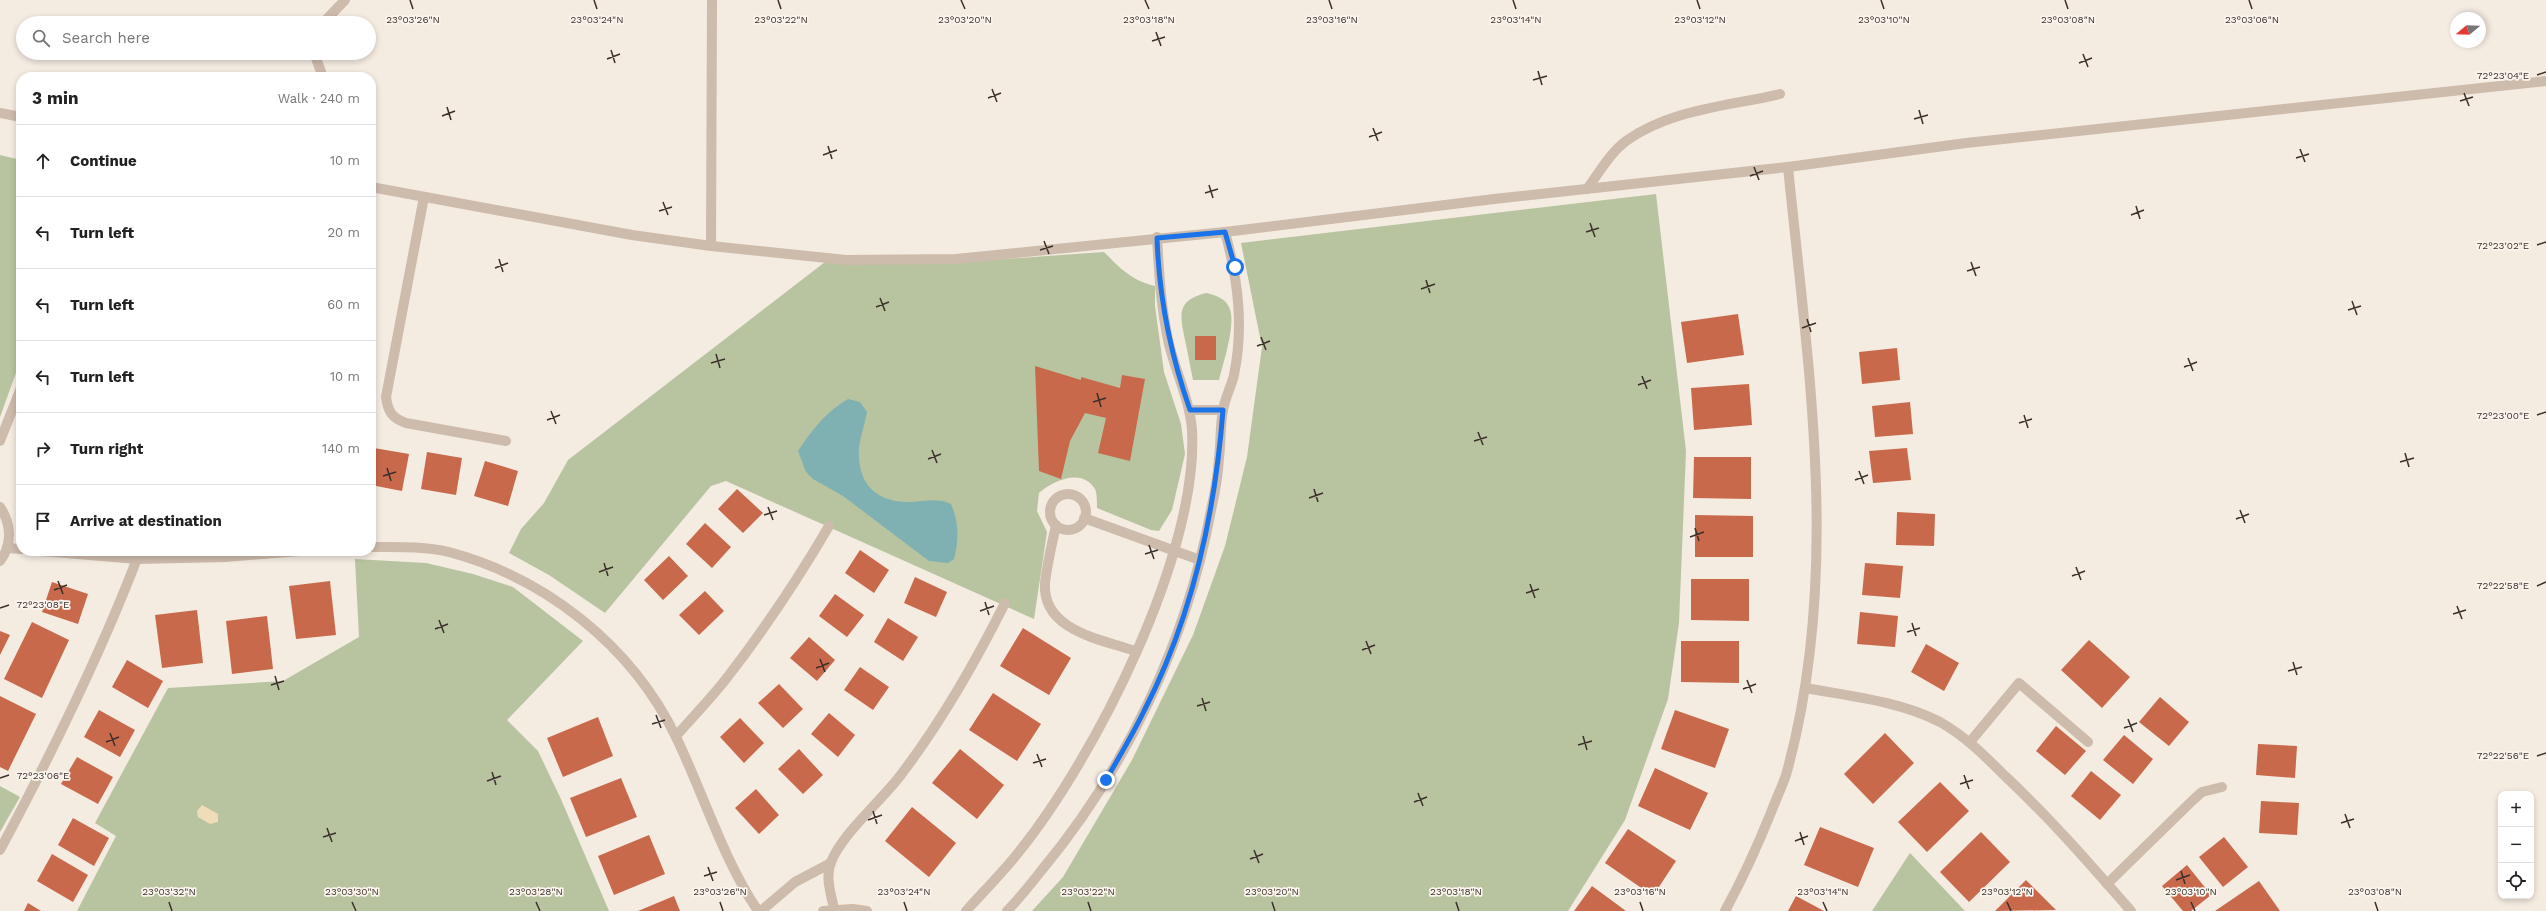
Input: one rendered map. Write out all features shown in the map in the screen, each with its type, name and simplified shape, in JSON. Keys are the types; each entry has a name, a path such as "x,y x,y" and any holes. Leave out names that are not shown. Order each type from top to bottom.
{"street":[{"path":"330,16 346,0"},
{"path":"711,246 712,0"},
{"path":"317,60 321,72"},
{"path":"376,188 632,235 711,246 846,260 956,259 1225,232 1788,167 1966,143 2546,81"},
{"path":"1587,189 1607,161 1625,142 1650,127 1705,109 1780,94"},
{"path":"0,113 16,116"},
{"path":"1725,911 1754,855 1786,776 1805,688 1815,572 1817,467 1814,411 1788,167"},
{"path":"424,197 386,397 387,410 395,419 406,423 506,441"},
{"path":"1007,911 1062,847 1106,780 1145,710 1174,643 1200,560 1219,461 1223,410 1234,375 1239,340 1239,310 1235,267 1225,232"},
{"path":"966,911 1018,852 1064,786 1101,723 1135,651 1154,606 1174,550 1189,488 1192,432 1190,410 1168,336 1158,273 1157,238"},
{"path":"0,442 16,401"},
{"path":"1190,410 1223,410"},
{"path":"1067,494 1074,495 1084,505 1084,518 1075,528 1068,530 1056,525 1050,514 1050,508 1059,496 1067,494"},
{"path":"0,507 9,525 7,548 0,560"},
{"path":"1084,518 1200,560"},
{"path":"1056,525 1045,584 1047,602 1053,614 1063,623 1080,632 1135,651"},
{"path":"676,736 726,680 794,584 829,526"},
{"path":"376,547 407,546 448,552 530,583 570,610 623,658 656,701 676,736 731,866 760,911 795,882 831,863"},
{"path":"7,548 16,549"},
{"path":"0,850 42,772 106,638 139,556"},
{"path":"182,556 238,556"},
{"path":"834,909 829,884 831,863 838,848 903,772 951,703 975,662 1005,603"},
{"path":"1970,742 2019,683 2088,742"},
{"path":"1805,688 1883,703 1911,711 1939,722 1970,742 2039,808 2131,911"},
{"path":"2107,884 2202,792 2222,787"},
{"path":"823,911 834,909 867,911"}],"green space":[{"path":"0,155 16,159 16,373 0,417"},
{"path":"1656,194 1686,451 1679,623 1668,699 1625,820 1568,911 1032,911 1063,877 1132,760 1193,635 1225,546 1247,457 1262,347 1241,243"},
{"path":"1104,252 1133,277 1155,286 1155,306 1164,372 1181,424 1185,454 1172,510 1159,531 1151,530 1097,508 1097,495 1095,489 1089,482 1083,479 1075,477 1067,478 1051,484 1039,493 1037,511 1047,532 1034,619 726,481 711,486 605,613 549,575 509,553 521,529 544,503 568,460 825,262 946,263"},
{"path":"1206,293 1219,297 1225,301 1229,307 1231,314 1230,332 1219,380 1193,380 1182,323 1182,310 1189,300"},
{"path":"355,559 426,563 473,574 513,587 583,641 507,720 538,751 560,797 609,911 77,911 116,836 95,823 168,688 283,681 359,637"},
{"path":"0,786 20,797 0,832"},
{"path":"1910,853 1965,911 1872,911"}],"sand":[{"path":"202,805 218,814 218,822 210,824 198,817 197,811"}],"water":[{"path":"848,399 860,402 867,412 859,448 859,460 861,471 870,488 877,494 897,501 909,502 935,500 951,504 957,524 957,545 954,559 948,563 929,561 843,496 813,479 806,472 798,451 820,422 840,404"}],"building":[{"path":"1738,314 1744,355 1687,363 1681,322"},
{"path":"1195,336 1216,336 1216,360 1195,360"},
{"path":"1897,348 1900,380 1862,384 1859,352"},
{"path":"1035,366 1081,380 1081,377 1120,388 1122,375 1145,379 1130,461 1098,453 1106,418 1085,413 1070,441 1061,479 1039,471"},
{"path":"1749,384 1752,425 1694,430 1691,388"},
{"path":"1910,402 1913,434 1875,437 1872,406"},
{"path":"376,448 409,454 402,491 376,486"},
{"path":"1907,448 1911,480 1873,483 1869,451"},
{"path":"427,452 462,458 456,495 421,489"},
{"path":"1694,457 1751,457 1751,499 1693,498"},
{"path":"485,461 518,471 508,506 474,496"},
{"path":"737,489 763,513 743,533 718,509"},
{"path":"1897,512 1935,514 1934,546 1896,545"},
{"path":"1695,515 1753,516 1753,557 1695,557"},
{"path":"705,523 731,547 712,568 686,544"},
{"path":"860,550 889,570 874,593 845,573"},
{"path":"669,556 688,576 663,600 644,580"},
{"path":"1865,563 1903,566 1900,598 1862,595"},
{"path":"915,577 947,592 936,617 904,603"},
{"path":"1691,579 1749,579 1749,621 1691,620"},
{"path":"330,581 336,635 296,639 289,586"},
{"path":"52,582 88,594 78,624 42,612"},
{"path":"705,591 724,611 699,635 679,615"},
{"path":"835,594 864,615 847,637 819,616"},
{"path":"197,610 203,663 162,668 155,615"},
{"path":"1860,612 1898,616 1895,647 1857,644"},
{"path":"267,616 273,669 232,674 226,621"},
{"path":"888,618 918,637 903,661 874,642"},
{"path":"32,622 69,640 42,698 4,679"},
{"path":"1023,628 1071,658 1049,695 1000,666"},
{"path":"0,631 10,635 0,655"},
{"path":"809,637 835,660 817,681 790,658"},
{"path":"2089,640 2130,677 2102,708 2061,670"},
{"path":"1681,641 1739,641 1739,683 1681,682"},
{"path":"1926,644 1959,663 1944,691 1911,672"},
{"path":"127,660 163,681 148,708 112,687"},
{"path":"860,667 889,687 873,710 844,690"},
{"path":"779,684 803,709 783,728 758,703"},
{"path":"993,693 1041,724 1017,761 969,730"},
{"path":"0,696 36,714 8,771 0,767"},
{"path":"2160,697 2189,722 2169,746 2139,722"},
{"path":"99,710 135,730 120,757 84,737"},
{"path":"1675,710 1729,729 1715,768 1661,749"},
{"path":"829,713 855,735 838,757 811,734"},
{"path":"598,717 613,756 563,777 547,738"},
{"path":"740,718 764,743 744,763 720,737"},
{"path":"2056,726 2086,751 2065,775 2036,751"},
{"path":"1885,733 1914,763 1873,804 1844,774"},
{"path":"2124,735 2153,759 2133,784 2103,760"},
{"path":"2258,744 2297,746 2295,778 2256,775"},
{"path":"799,749 823,775 803,794 778,769"},
{"path":"960,749 1004,785 977,819 932,783"},
{"path":"77,757 113,777 98,804 61,784"},
{"path":"1655,768 1708,793 1690,830 1638,806"},
{"path":"2091,771 2121,795 2100,820 2071,796"},
{"path":"621,778 637,817 586,837 570,798"},
{"path":"1940,782 1969,811 1927,852 1898,822"},
{"path":"756,789 779,815 759,834 735,808"},
{"path":"2261,801 2299,803 2297,835 2259,833"},
{"path":"912,807 956,843 929,877 885,841"},
{"path":"73,818 109,838 94,866 58,845"},
{"path":"1820,827 1874,848 1858,887 1804,865"},
{"path":"1628,829 1676,861 1653,896 1605,863"},
{"path":"1981,832 2010,862 1969,902 1940,872"},
{"path":"649,835 665,874 614,895 598,856"},
{"path":"2224,837 2248,867 2223,887 2199,857"},
{"path":"52,854 88,875 73,902 37,881"},
{"path":"2187,865 2211,895 2191,911 2183,911 2162,886"},
{"path":"2026,880 2056,910 1995,911"},
{"path":"2259,881 2280,911 2215,911"},
{"path":"1592,886 1626,911 1574,911"},
{"path":"674,896 680,911 638,911"},
{"path":"1796,896 1824,911 1788,911"},
{"path":"28,903 41,911 24,911"}],"route":[{"path":"1106,780 1145,710 1176,636 1200,560 1211,511 1219,461 1223,410 1190,410 1178,377 1169,343 1158,273 1157,238 1225,232 1235,267"}]}
